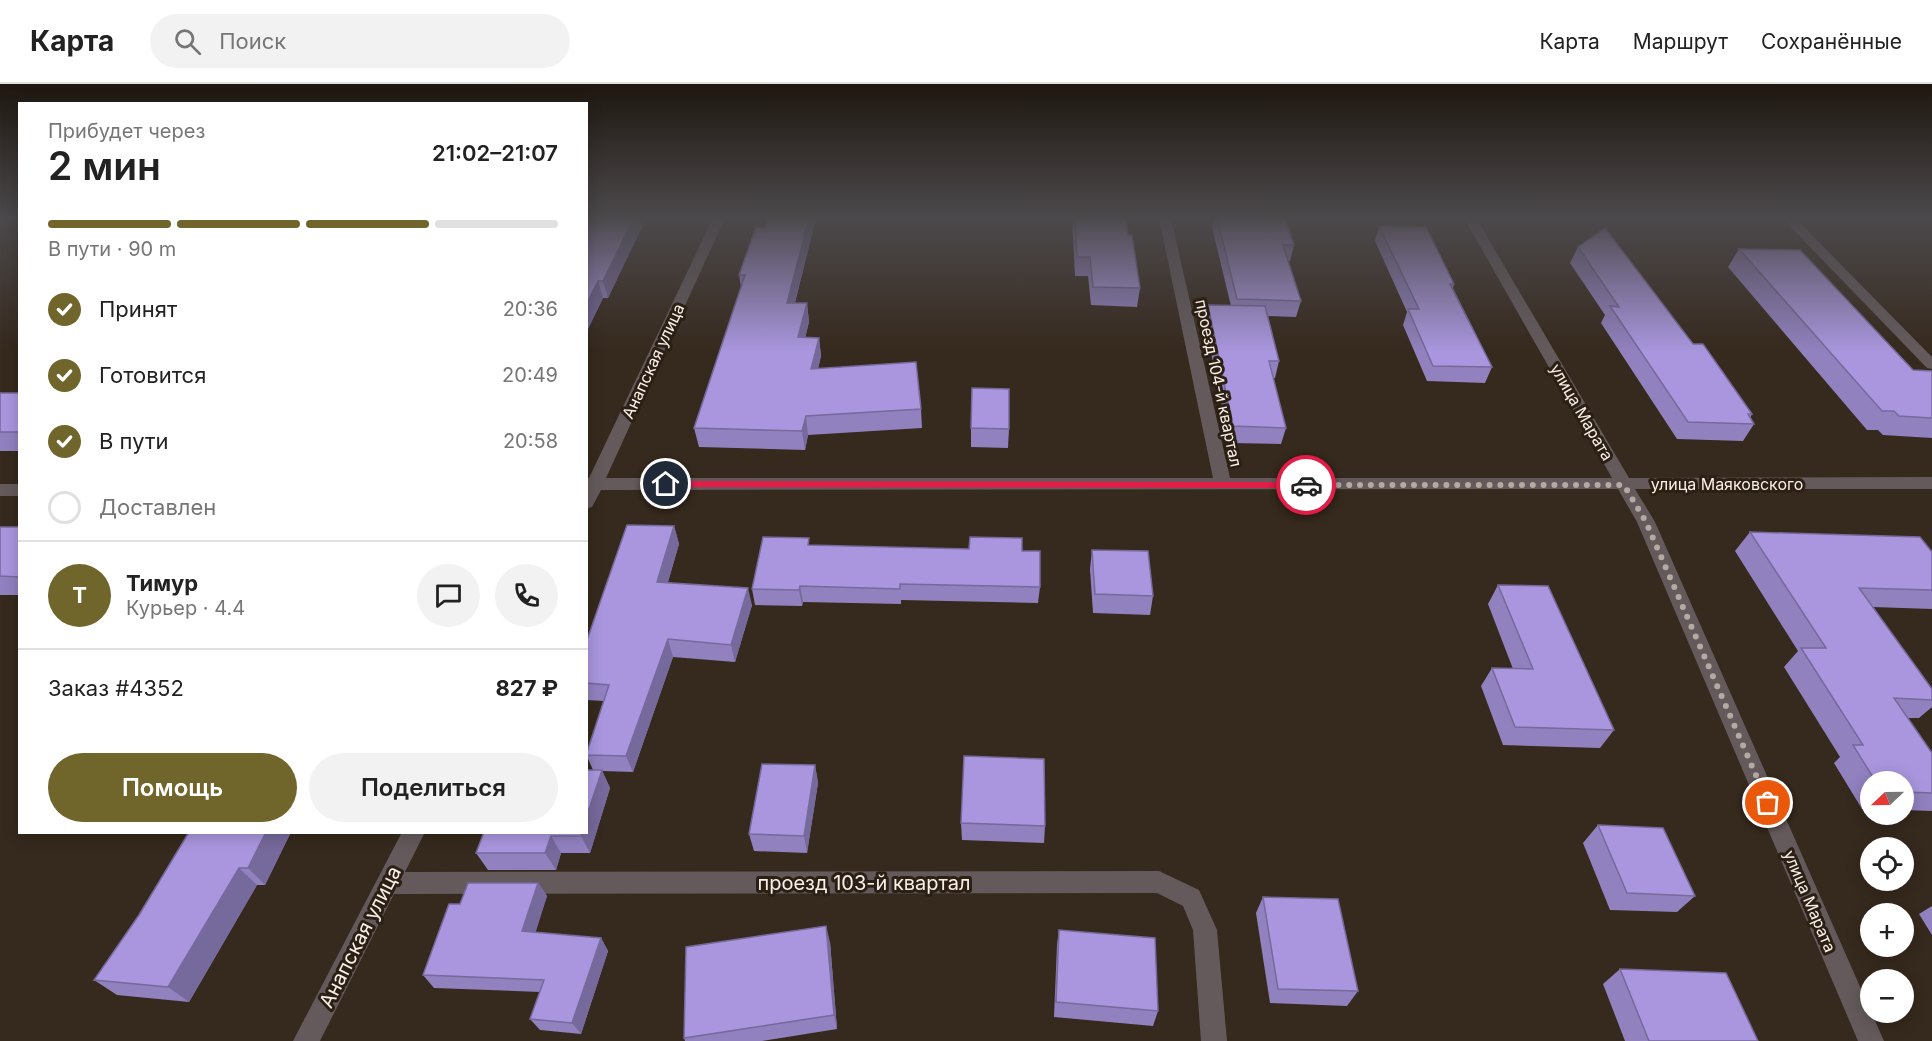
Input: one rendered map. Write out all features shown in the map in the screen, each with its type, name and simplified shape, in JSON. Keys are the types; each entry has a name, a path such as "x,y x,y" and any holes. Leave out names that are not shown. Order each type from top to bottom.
{"street":[{"name":"Анапская улица","path":"591,484 698,263"},
{"name":"проезд 104-й квартал","path":"1175,263 1223,485"},
{"name":"улица Марата","path":"1496,263 1650,533 1871,1041"},
{"path":"1832,263 1932,365"},
{"name":"улица Маяковского","path":"591,484 1932,483"},
{"path":"0,490 18,490"},
{"name":"Анапская улица","path":"306,1041 413,834"},
{"name":"проезд 103-й квартал","path":"388,883 1160,882 1191,898 1205,930 1214,1041"}],"building":[{"path":"588,263 612,263 603,281 598,281 588,301"},
{"path":"743,263 797,263 787,303 807,303 798,337 819,338 811,369 916,362 921,409 806,416 802,431 694,428 745,275 739,275"},
{"path":"1091,263 1136,263 1140,288 1093,287"},
{"path":"1228,263 1289,263 1301,301 1237,299"},
{"path":"1397,263 1444,263 1454,284 1450,284 1492,367 1433,366 1408,309 1419,309"},
{"path":"1589,263 1631,263 1693,344 1703,344 1752,414 1748,414 1754,424 1688,422 1610,306 1619,307"},
{"path":"1751,263 1812,263 1913,370 1932,371 1932,418 1899,416 1894,411 1882,411"},
{"path":"1208,305 1265,306 1279,361 1269,361 1286,428 1233,426"},
{"path":"972,388 1009,389 1009,429 971,428"},
{"path":"0,393 18,393 18,432 0,432"},
{"path":"627,525 674,526 657,582 748,588 731,645 668,639 626,756 588,755 609,685 588,683 588,637"},
{"path":"0,527 18,527 18,577 0,576"},
{"path":"1750,532 1920,537 1932,552 1932,590 1859,588 1932,689 1932,700 1894,698 1932,753 1932,793 1914,792 1914,771 1869,771 1853,745 1863,745 1801,648 1826,648"},
{"path":"763,537 809,538 808,545 969,549 970,537 1022,538 1022,551 1040,551 1040,587 900,584 900,589 800,586 799,590 752,589"},
{"path":"1092,550 1148,551 1153,596 1095,594"},
{"path":"1498,585 1548,586 1614,730 1515,727 1492,668 1533,669"},
{"path":"964,756 1044,759 1045,826 961,823"},
{"path":"762,764 815,765 804,836 749,834"},
{"path":"588,770 602,770 588,812"},
{"path":"1598,825 1663,828 1695,896 1627,893"},
{"path":"188,834 265,834 248,868 239,868 168,987 94,980 139,915"},
{"path":"483,834 582,834 581,836 551,836 545,853 476,853"},
{"path":"468,883 538,883 522,931 601,938 572,1023 530,1019 544,980 423,975 449,904 460,904"},
{"path":"1263,897 1338,899 1358,991 1278,989"},
{"path":"826,926 834,1015 684,1038 686,947"},
{"path":"1059,930 1155,938 1158,1011 1056,1002"},
{"path":"1620,969 1726,973 1758,1041 1649,1041"}],"way so far":[{"path":"1306,485 1624,485 1646,522 1768,803"}],"route":[{"path":"666,484 1306,485"}]}
